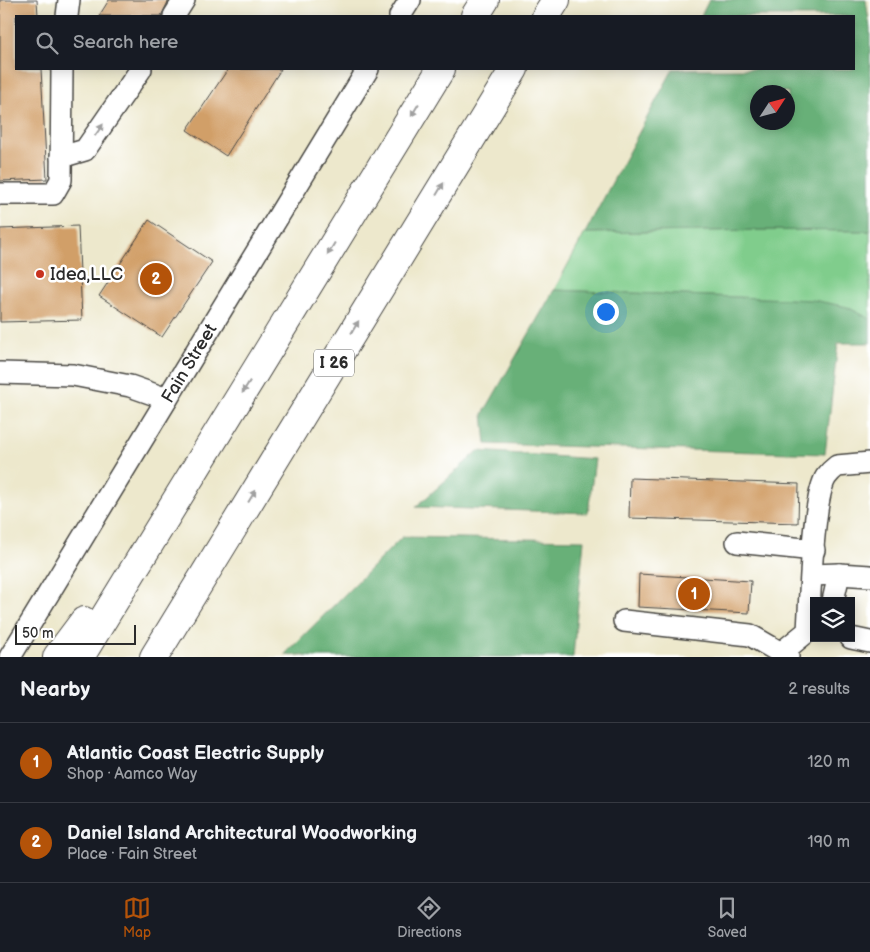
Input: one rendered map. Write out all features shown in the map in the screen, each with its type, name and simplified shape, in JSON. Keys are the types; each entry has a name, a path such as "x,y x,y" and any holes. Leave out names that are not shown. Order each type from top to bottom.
{"highway":[{"path":"476,15 485,0"},
{"path":"547,15 556,0"},
{"path":"80,657 440,70"},
{"name":"I 26","path":"154,657 513,70"},
{"path":"57,657 130,558 173,505"},
{"path":"170,657 209,584 238,519"}],"street":[{"path":"67,15 69,0"},
{"path":"175,15 184,0"},
{"path":"401,15 410,0"},
{"path":"0,194 54,194 61,180 62,70"},
{"path":"61,157 85,150 140,70"},
{"name":"Fain Street","path":"10,657 367,70"},
{"path":"0,373 72,375 130,386 167,399"},
{"path":"624,621 750,635 783,656 808,631 818,506 825,478 836,466 870,463"},
{"path":"737,542 814,550"},
{"path":"834,597 839,574"},
{"path":"812,575 870,576"},
{"path":"855,639 870,642"}],"green space":[{"path":"709,0 866,0 870,29 870,231 761,230 585,233 672,70 855,70 855,15 702,15"},
{"path":"761,230 870,231 870,319 847,307 809,300 554,290 585,233"},
{"path":"554,290 813,300 847,307 870,319 870,343 838,343 825,454 486,444 483,414"},
{"path":"478,451 595,459 588,513 416,507"},
{"path":"402,537 584,540 573,657 316,657 285,654"}],"building":[{"path":"0,0 37,0 38,15 15,15 15,70 41,70 47,179 0,181"},
{"path":"109,0 169,0 162,15 100,15"},
{"path":"227,70 280,70 226,156 187,130"},
{"path":"149,220 212,262 162,337 99,296"},
{"name":"Idea,LLC","path":"78,226 82,320 0,322 0,229"},
{"path":"630,478 799,484 798,523 629,518"},
{"path":"639,574 751,581 749,613 638,607"}],"place":[{"name":"Idea,LLC","path":"40,274"},
{"name":"Daniel Island Architectural Woodworking","path":"156,279"},
{"name":"Atlantic Coast Electric Supply","path":"694,594"}]}
